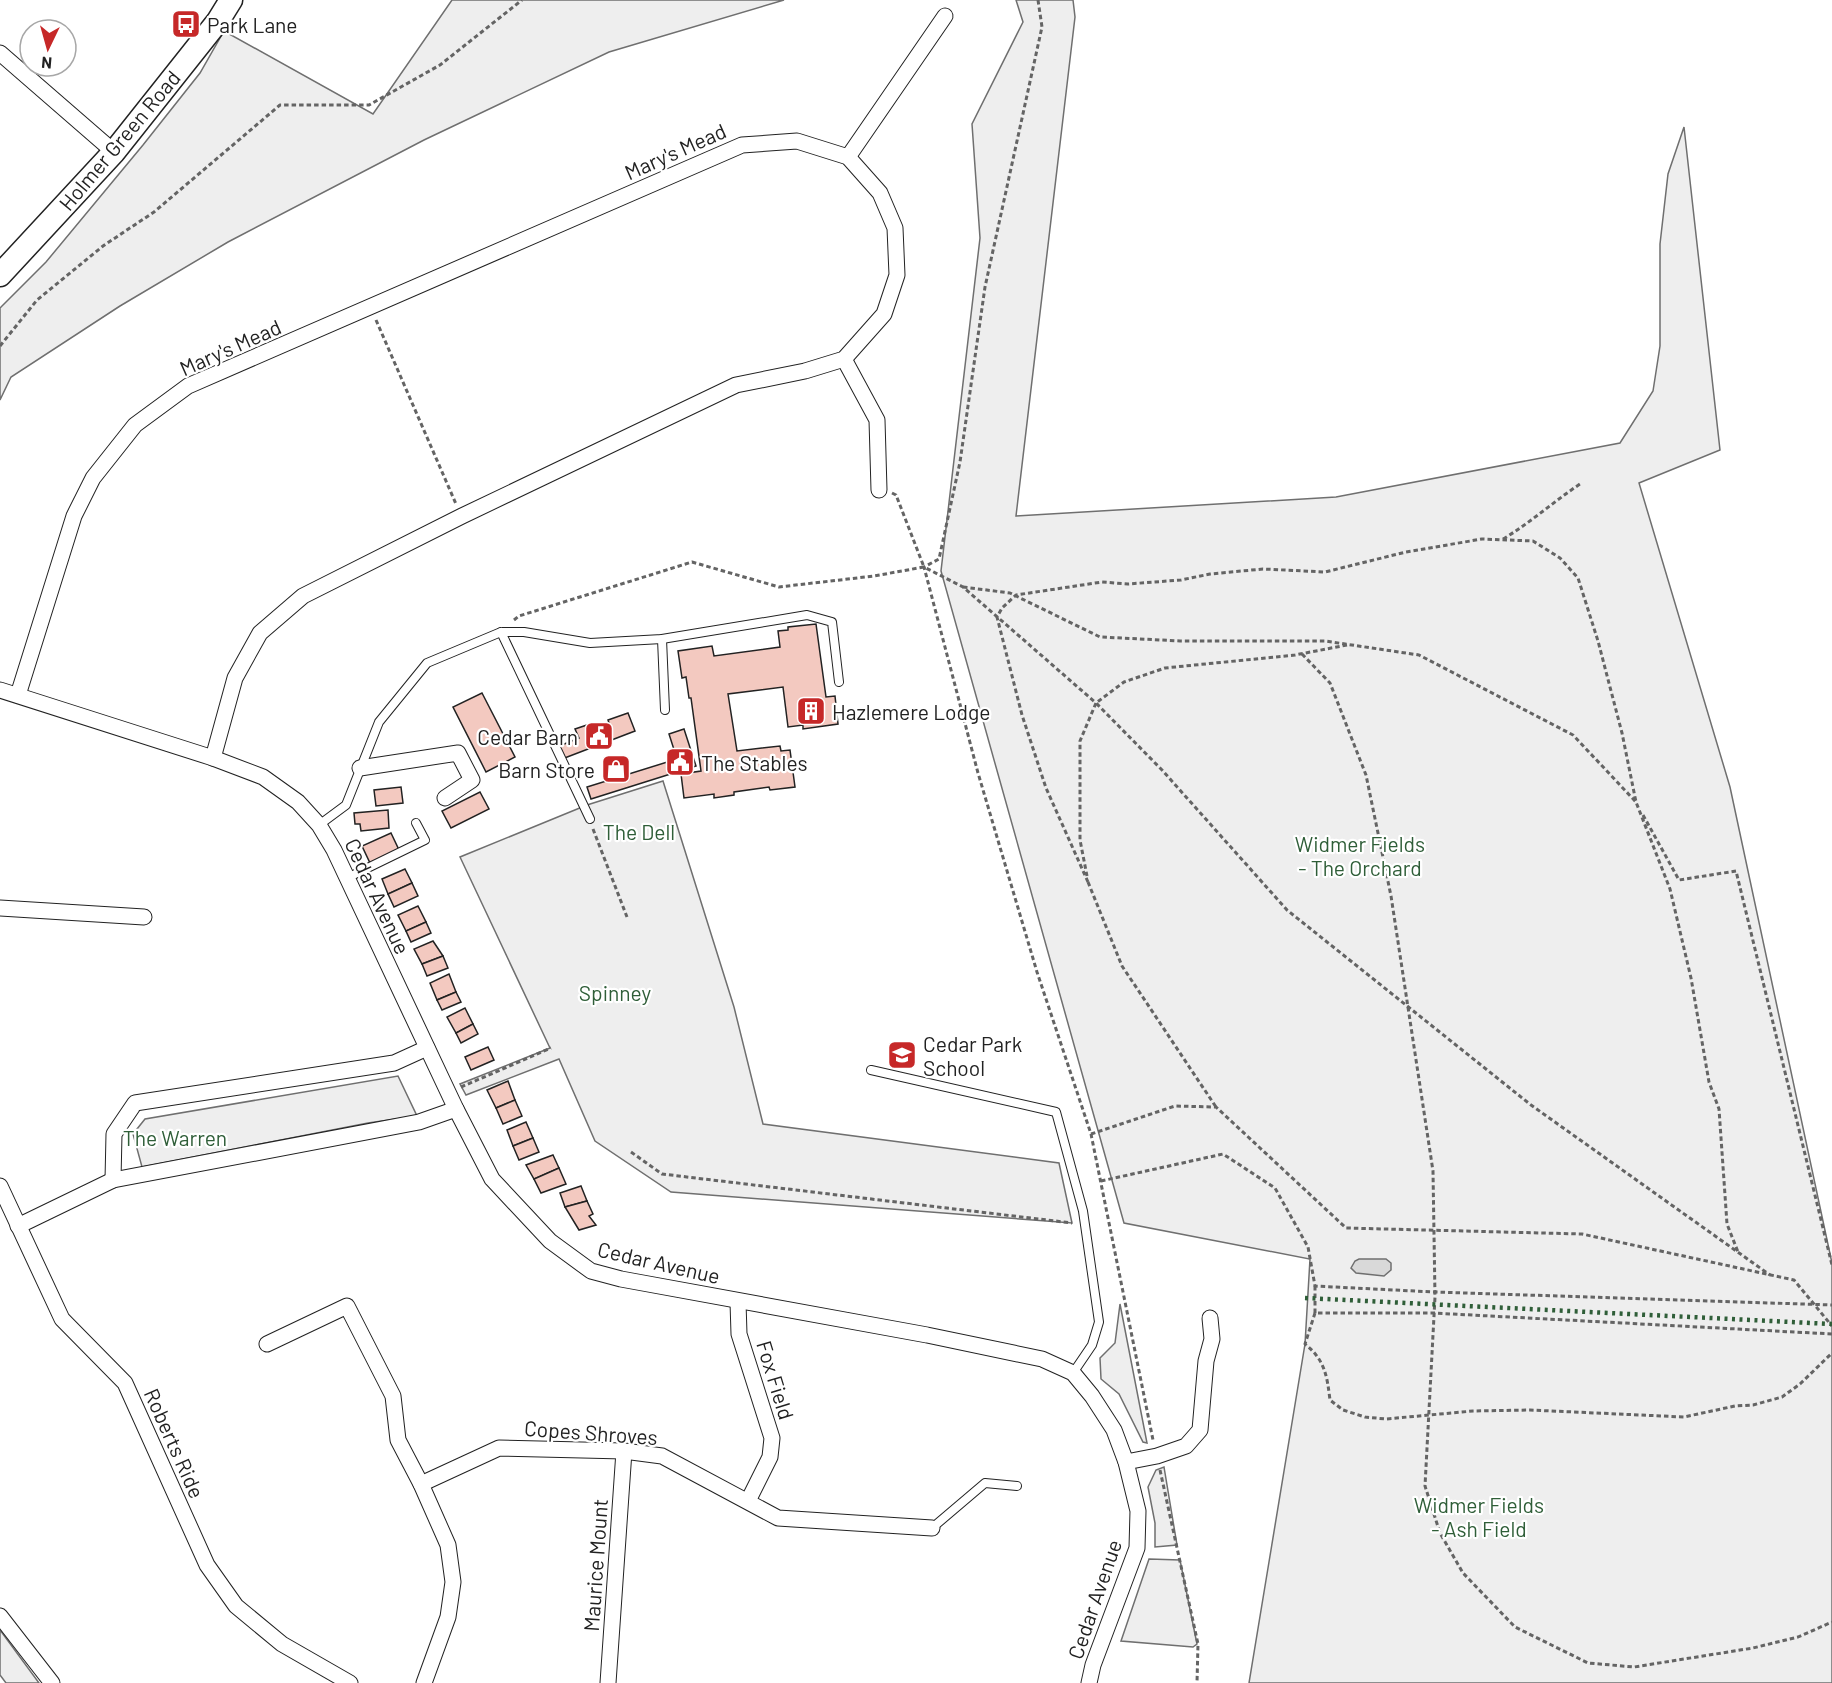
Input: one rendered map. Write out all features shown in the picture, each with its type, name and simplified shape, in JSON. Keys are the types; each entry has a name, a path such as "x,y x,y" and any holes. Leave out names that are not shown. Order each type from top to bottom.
{"street":[{"name":"Holmer Green Road","path":"0,275 114,152 218,21 231,0"},
{"path":"213,758 235,678 260,633 303,596 462,516 736,385 805,371 844,359 884,314 897,275 895,228 880,193 848,157 945,16"},
{"path":"0,53 114,152"},
{"name":"Mary's Mead","path":"18,695 74,516 93,478 135,425 188,386 742,145 797,141 848,157"},
{"path":"844,359 877,420 879,490"},
{"name":"Cedar Avenue","path":"0,690 213,758 263,777 298,802 319,825 347,878 456,1109 492,1179 550,1241 591,1271 738,1302 927,1335 1042,1359 1073,1373 1092,1396 1114,1430 1126,1462 1138,1511 1137,1548 1093,1665 1089,1683"},
{"path":"360,768 458,753 472,780 445,798"},
{"path":"0,908 144,917"},
{"path":"113,1180 114,1134 135,1103 394,1063 427,1048"},
{"path":"18,1226 113,1180 419,1122 456,1109"},
{"name":"Roberts Ride","path":"0,1186 62,1319 125,1383 207,1565 236,1606 282,1644 350,1683"},
{"name":"Fox Field","path":"738,1302 739,1334 772,1438 770,1457 748,1501"},
{"path":"267,1344 353,1303 393,1396 398,1440 421,1484 448,1545 453,1582 448,1617 424,1683"},
{"path":"1126,1462 1157,1456 1186,1446 1200,1430 1206,1362 1212,1339 1210,1317"},
{"name":"Copes Shroves","path":"421,1484 499,1448 624,1451 662,1456 778,1518 932,1528"},
{"name":"Maurice Mount","path":"608,1683 624,1451"},
{"path":"0,1616 52,1683"}],"lane":[{"path":"319,825 346,805 379,722 427,663 501,632 524,632 590,643 663,639 807,615 832,622 839,682"},
{"path":"501,632 590,819"},
{"path":"663,639 665,710"},
{"path":"347,878 425,840 416,823"},
{"path":"871,1070 1056,1112 1083,1211 1099,1322 1092,1346 1073,1373"},
{"path":"932,1528 985,1483 1017,1486"}],"path":[{"path":"0,346 37,300 103,246 154,212 280,105 369,105 440,65 522,0"},
{"path":"501,632 519,616 692,562 779,587 874,576 924,567 939,559 960,462 985,287 1042,27 1038,0"},
{"path":"370,307 462,516"},
{"path":"1502,540 1529,524 1554,502 1580,484"},
{"path":"879,490 897,495 924,567 985,795 1037,972 1091,1134 1198,1644 1197,1683"},
{"path":"1738,1252 1727,1224 1719,1109 1709,1082 1691,978 1670,889 1636,802 1622,733 1598,641 1578,578 1560,558 1533,541 1482,539 1406,552 1325,572 1263,569 1210,574 1181,580 1128,584 1102,582 1016,596 1002,608 997,617 1022,715 1046,788 1122,966 1216,1107 1346,1228 1582,1234 1794,1281 1832,1326"},
{"path":"924,567 963,587 1096,702 1162,770 1287,910 1531,1105 1770,1275"},
{"path":"963,587 1010,593 1100,637 1180,641 1325,641 1419,655 1573,735 1636,802 1679,880 1736,871 1832,1265"},
{"path":"1088,882 1080,840 1080,741 1096,702 1124,682 1165,668 1302,654 1350,645"},
{"path":"1302,654 1330,683 1366,775 1391,896 1433,1172 1435,1292 1425,1486 1440,1533 1462,1573 1515,1627 1588,1663 1634,1667 1753,1648 1798,1637 1832,1622"},
{"path":"590,819 627,916"},
{"path":"448,1092 550,1048"},
{"path":"1091,1134 1175,1106 1216,1107"},
{"path":"631,1152 662,1174 1072,1223"},
{"path":"1101,1181 1223,1154 1275,1188 1308,1247 1315,1286 1315,1313 1305,1344 1316,1353 1325,1370 1330,1400 1343,1410 1365,1417 1386,1419 1473,1411 1530,1410 1684,1417 1735,1406 1753,1405 1782,1397 1800,1384 1832,1353"},
{"path":"1315,1286 1832,1305"},
{"path":"1315,1313 1433,1313 1832,1334"}],"green space":[{"path":"452,0 784,0 609,52 424,140 228,242 120,306 11,377 0,400 0,308 46,262 143,145 200,73 224,31 373,114"},
{"path":"1016,0 1073,0 1075,17 1016,516 1336,497 1620,443 1653,391 1660,346 1660,244 1668,174 1684,127 1720,450 1639,483 1730,787 1832,1263 1832,1683 1249,1683 1305,1344 1310,1259 1124,1223 941,571 980,238 972,124 1023,22"},
{"path":"663,781 734,1007 763,1124 1059,1163 1072,1223 671,1192 595,1141 559,1059 466,1095 460,1084 550,1048 460,857 587,805"},
{"name":"The Warren","path":"398,1076 417,1116 368,1123 142,1167 133,1134 145,1119"},
{"path":"1120,1304 1147,1443 1143,1442 1119,1394 1101,1379 1100,1358 1115,1343"},
{"path":"1164,1467 1177,1545 1155,1547 1155,1523 1148,1487 1156,1470"},
{"path":"1149,1559 1180,1560 1197,1644 1193,1647 1121,1641"},
{"path":"0,1630 39,1683 6,1683 0,1675"}],"shaded area":[{"path":"1359,1259 1386,1259 1391,1263 1391,1270 1384,1276 1356,1273 1351,1268"}],"building":[{"name":"Hazlemere Lodge","path":"816,624 826,697 835,696 838,724 803,729 803,725 788,727 783,687 728,694 737,751 780,746 781,751 790,750 795,787 770,790 769,787 734,792 734,795 714,798 714,794 684,798 681,774 701,771 691,698 689,698 686,677 682,678 678,651 712,646 714,656 780,647 778,631 788,630 788,627"},
{"path":"482,693 515,757 486,772 453,707"},
{"name":"Cedar Barn","path":"628,713 635,731 562,759 557,747 579,738 575,729 587,725 591,734 610,726 608,720"},
{"name":"The Stables","path":"684,729 696,766 591,799 587,787 677,759 669,734"},
{"path":"401,787 403,803 376,806 374,790"},
{"path":"480,792 489,809 451,828 442,811"},
{"path":"388,810 389,828 361,831 360,824 355,824 354,813"},
{"path":"391,833 399,850 370,863 362,846"},
{"path":"405,869 412,883 388,894 382,879"},
{"path":"412,883 418,896 394,907 388,894"},
{"path":"418,906 426,922 406,931 398,915"},
{"path":"426,922 431,933 411,942 406,931"},
{"path":"433,941 443,956 422,964 414,949"},
{"path":"443,956 448,968 427,976 422,964"},
{"path":"449,974 456,992 437,1000 430,983"},
{"path":"456,992 461,1002 442,1010 437,1000"},
{"path":"465,1008 473,1024 456,1033 447,1017"},
{"path":"473,1024 478,1034 461,1043 456,1033"},
{"path":"488,1047 494,1060 471,1070 465,1057"},
{"path":"508,1081 515,1100 496,1108 487,1090"},
{"path":"515,1100 522,1116 503,1124 496,1108"},
{"path":"526,1122 533,1138 513,1146 507,1130"},
{"path":"533,1138 539,1152 519,1160 513,1146"},
{"path":"553,1155 559,1168 534,1179 526,1165"},
{"path":"559,1168 566,1184 541,1193 534,1179"},
{"path":"581,1186 587,1201 565,1207 560,1193"},
{"path":"587,1201 593,1214 589,1216 596,1225 579,1230 565,1207"}],"hedge":[{"path":"1305,1298 1832,1324"}],"place":[{"name":"Park Lane","path":"186,24"},
{"name":"Hazlemere Lodge","path":"811,711"},
{"name":"Cedar Barn","path":"599,736"},
{"name":"The Stables","path":"680,762"},
{"name":"Barn Store","path":"616,769"},
{"name":"Cedar Park School","path":"902,1055"}],"park label":[{"name":"The Dell","path":"639,831"},
{"name":"Widmer Fields - The Orchard","path":"1360,855"},
{"name":"Spinney","path":"615,992"},
{"name":"Widmer Fields - Ash Field","path":"1479,1516"}]}
